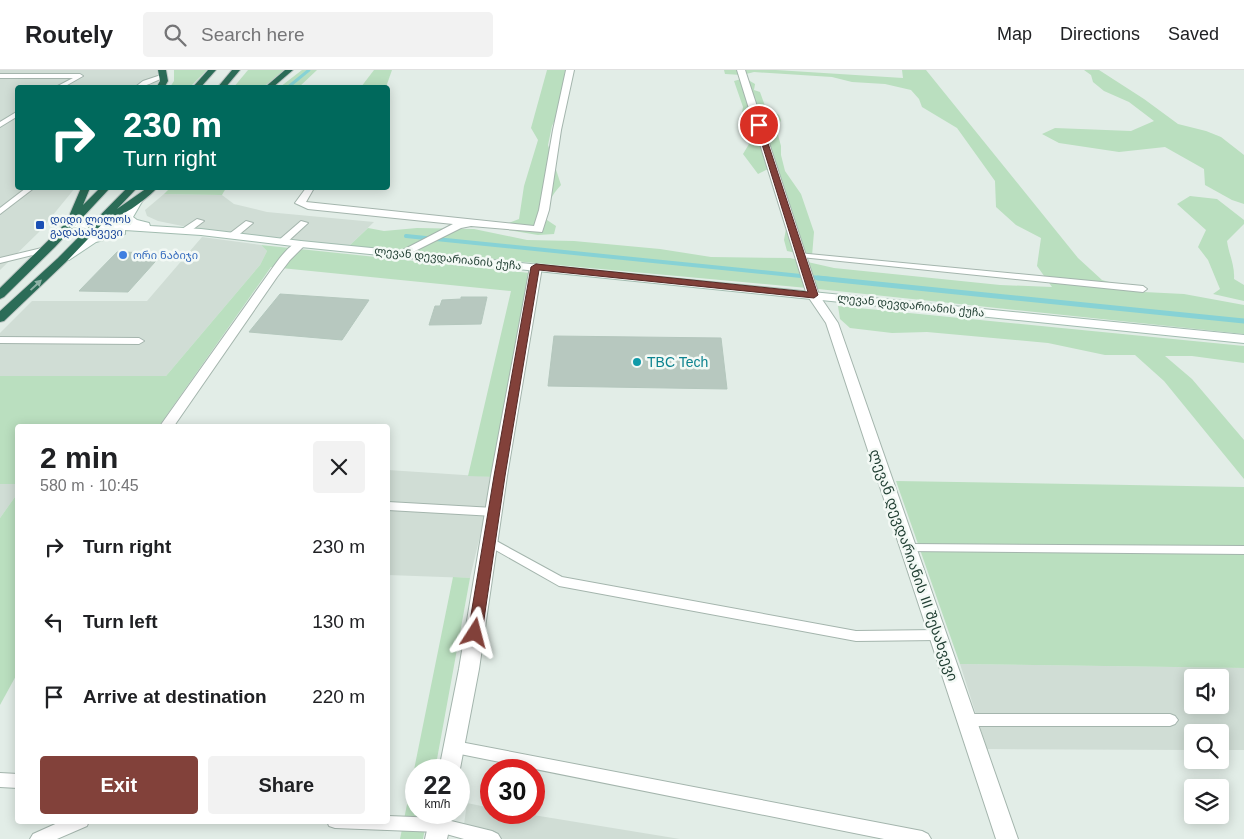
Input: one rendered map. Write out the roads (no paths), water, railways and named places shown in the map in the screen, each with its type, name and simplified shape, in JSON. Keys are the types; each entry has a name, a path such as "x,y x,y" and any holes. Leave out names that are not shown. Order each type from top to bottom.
{"highway":[{"path":"198,85 212,70"},
{"path":"223,85 236,70"},
{"path":"270,85 289,70"},
{"path":"162,85 164,81 163,73"},
{"path":"71,224 84,190"},
{"path":"0,295 103,190"},
{"path":"0,318 62,260 130,190"},
{"path":"95,226 149,190"}],"street":[{"path":"309,190 300,204 538,230 544,210 556,130 570,70"},
{"name":"ლევან დევდარიანის III შესახვევი","path":"741,70 800,255 814,295 832,323 1007,839"},
{"path":"139,198 128,217 133,222 159,229"},
{"path":"403,254 458,226 472,223"},
{"name":"ლევან დევდარიანის ქუჩა","path":"71,224 184,231 1244,339"},
{"path":"62,260 83,245 103,236 159,229"},
{"path":"168,424 273,275 286,258 302,244"},
{"path":"452,759 536,267"}],"lane":[{"path":"141,85 163,73"},
{"path":"0,76 80,76 63,85"},
{"path":"0,124 15,115"},
{"path":"0,124 15,124"},
{"path":"0,212 28,190"},
{"path":"184,231 200,221"},
{"path":"232,236 249,223"},
{"path":"282,242 304,223"},
{"path":"0,260 46,250"},
{"path":"800,255 1143,289"},
{"path":"0,340 139,341"},
{"path":"390,506 494,512"},
{"path":"489,541 558,581 856,636 938,635"},
{"path":"908,548 1244,550"},
{"path":"966,720 1170,720"},
{"path":"455,747 922,839"},
{"path":"0,780 15,781"},
{"path":"390,823 439,825 492,839"},
{"path":"39,839 74,824"}],"waterway":[{"path":"291,85 309,70"},
{"path":"406,236 830,279"},
{"path":"818,278 1244,321"}],"place":[{"name":"დიდი ლილოს გადასახვევი","path":"40,225"},
{"name":"ორი ნაბიჯი","path":"123,255"},
{"name":"TBC Tech","path":"637,362"}]}
